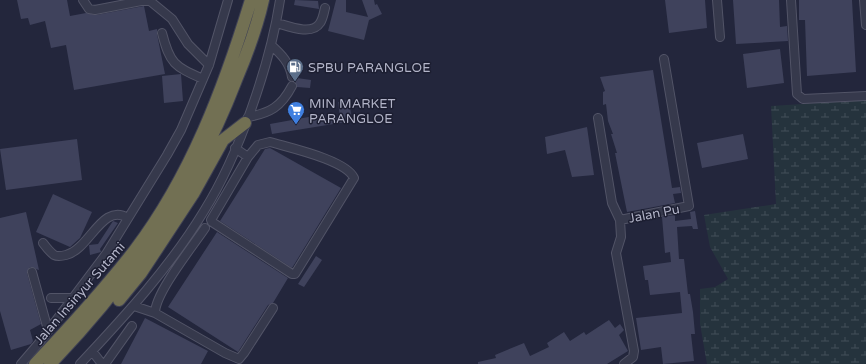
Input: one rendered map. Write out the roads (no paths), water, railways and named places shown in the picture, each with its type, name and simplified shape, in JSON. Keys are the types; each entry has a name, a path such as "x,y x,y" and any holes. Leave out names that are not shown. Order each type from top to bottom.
{"highway":[{"name":"Jalan Insinyur Sutami","path":"35,364 93,301 136,249 155,220 186,167 201,136 234,55 251,0"},
{"name":"Jalan Insinyur Sutami","path":"50,364 122,283 163,223 194,172 225,110 243,63 263,0"},
{"path":"61,364 96,328 141,273 193,194 222,140 246,120"}],"street":[{"path":"83,0 87,6 95,10 141,1 150,2 172,19 188,44 209,65"},
{"path":"21,364 106,254 181,130 209,65 228,0"},
{"path":"80,364 134,306 204,211 218,186 246,120 277,23 280,0"},
{"path":"717,0 720,37"},
{"path":"791,0 797,94 803,99 866,96"},
{"path":"864,0 866,25"},
{"path":"277,23 307,30 320,23 325,8"},
{"path":"162,33 167,52 171,60 184,71 203,78"},
{"path":"271,44 288,63 291,69 292,77"},
{"name":"Jalan Pu","path":"624,364 633,357 634,351 616,253 621,237 620,220 690,206 664,58"},
{"path":"246,120 277,106 284,100 292,86"},
{"path":"598,118 612,203 620,220"},
{"path":"270,142 332,161 346,168 354,178 295,274 292,274 211,220 248,157 258,145 270,142"},
{"path":"235,148 248,157"},
{"path":"43,243 54,255 67,255 81,247 107,217 114,214 122,215 128,218"},
{"path":"155,313 155,306 171,278 205,228"},
{"path":"32,272 48,330"},
{"path":"51,298 73,298"},
{"path":"134,306 155,313 225,353 239,358 244,353 274,308"},
{"path":"92,351 104,364 132,326"}],"place":[{"name":"SPBU PARANGLOE","path":"295,82"},
{"name":"MIN MARKET PARANGLOE","path":"296,125"}]}
